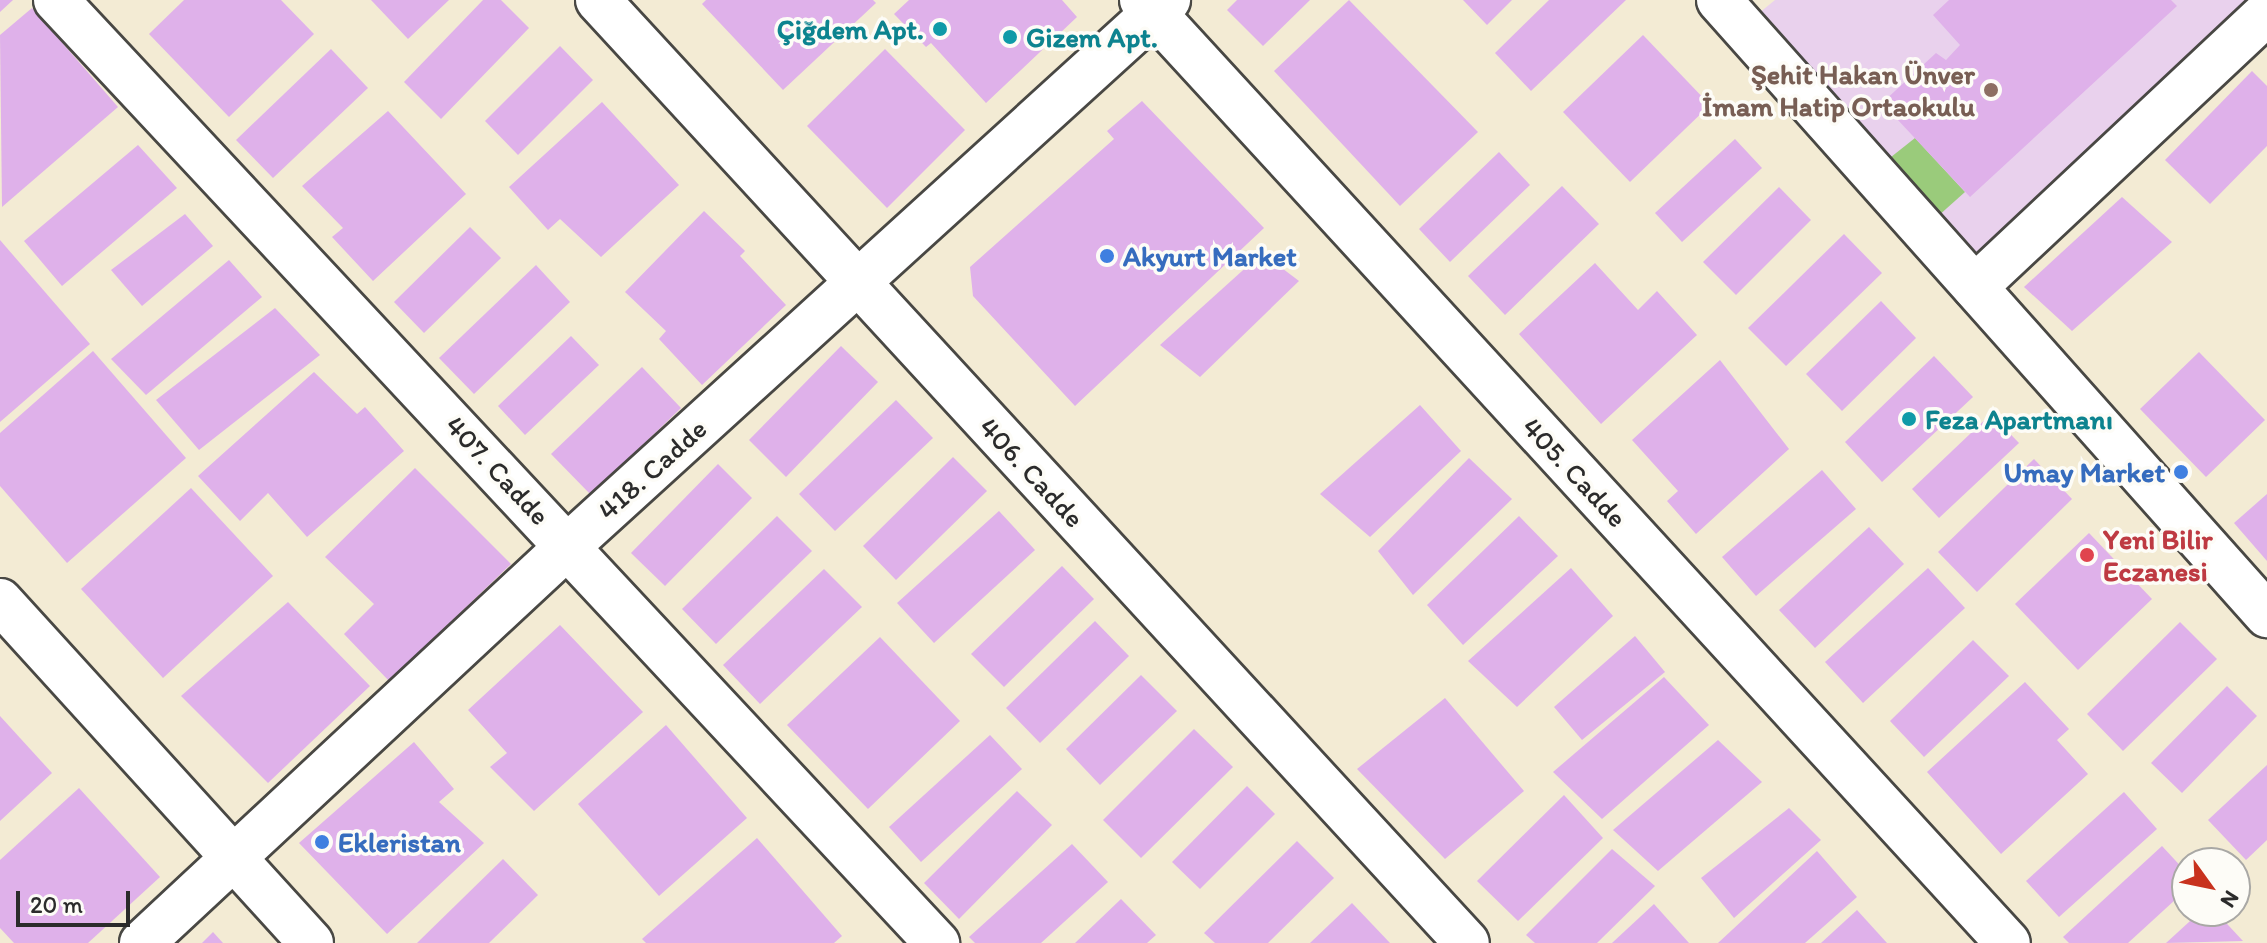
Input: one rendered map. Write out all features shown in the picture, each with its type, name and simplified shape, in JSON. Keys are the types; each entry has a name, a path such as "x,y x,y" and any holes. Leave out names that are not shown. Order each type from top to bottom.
{"street":[{"name":"407. Cadde","path":"56,0 569,545 937,943"},
{"name":"406. Cadde","path":"598,0 1467,943"},
{"name":"418. Cadde","path":"142,943 1154,4"},
{"name":"405. Cadde","path":"1154,4 2008,943"},
{"path":"1736,5 1975,287 2267,615"},
{"path":"1975,287 2267,13"},
{"path":"0,601 311,943"}],"shaded area":[{"name":"Şehit Hakan Ünver İmam Hatip Ortaokulu","path":"1775,0 2252,0 1982,265 1753,18"}],"green space":[{"path":"1915,138 1965,192 1937,217 1886,161"}],"building":[{"path":"0,0 13,0 0,12"},
{"path":"184,0 281,0 314,34 229,117 149,34"},
{"path":"371,0 449,0 408,39"},
{"path":"483,0 501,0 529,28 441,119 404,82"},
{"path":"706,0 873,0 876,3 783,90 702,4"},
{"name":"Gizem Apt.","path":"909,0 1062,0 1077,17 986,103 931,43 926,47 894,14"},
{"path":"1237,0 1310,0 1263,46 1227,10"},
{"path":"1349,0 1478,132 1400,206 1274,71"},
{"path":"1463,0 1512,0 1487,25"},
{"path":"1549,0 1626,0 1531,91 1495,53"},
{"path":"1949,0 2171,0 2177,6 1970,197 1882,103 1936,53 1946,60 1960,45 1933,15"},
{"path":"32,8 118,107 2,207 0,35"},
{"path":"1643,35 1710,105 1630,182 1563,112"},
{"path":"560,46 593,80 518,155 485,121"},
{"path":"331,49 368,88 273,178 236,140"},
{"path":"885,49 965,130 887,208 807,126"},
{"path":"2252,71 2267,86 2267,146 2210,204 2165,160"},
{"name":"Akyurt Market","path":"1142,101 1264,228 1075,406 973,296 970,267 1114,139 1107,131"},
{"path":"602,102 679,185 601,257 560,219 548,230 509,187"},
{"path":"388,111 466,194 373,281 332,237 343,228 302,186"},
{"path":"1735,139 1762,168 1682,242 1655,213"},
{"path":"138,145 177,188 62,286 24,241"},
{"path":"1499,152 1530,185 1450,262 1419,229"},
{"path":"1562,186 1599,224 1505,315 1468,276"},
{"path":"1779,187 1811,220 1736,295 1703,262"},
{"path":"2122,197 2172,242 2072,331 2024,287"},
{"path":"704,211 745,251 740,256 786,305 702,385 659,339 666,331 625,292"},
{"path":"185,214 213,246 142,306 111,270"},
{"path":"470,227 501,258 424,333 394,302"},
{"path":"1844,234 1882,273 1786,366 1748,328"},
{"path":"0,240 90,344 0,422"},
{"path":"1262,253 1299,281 1200,377 1160,345"},
{"path":"229,260 262,297 146,395 111,359"},
{"path":"1595,263 1638,310 1657,291 1697,335 1601,424 1519,334"},
{"path":"536,265 570,302 474,394 439,358"},
{"path":"1881,301 1916,338 1842,411 1806,374"},
{"path":"275,308 320,355 199,450 156,400"},
{"path":"571,336 599,365 525,435 498,406"},
{"path":"841,346 878,382 786,477 749,440"},
{"path":"93,351 186,458 67,563 0,486 0,433"},
{"path":"2199,352 2265,420 2206,477 2140,409"},
{"name":"Feza Apartmanı","path":"1934,356 1973,397 1882,482 1845,442"},
{"path":"1720,360 1789,449 1696,534 1667,501 1678,491 1632,440"},
{"path":"642,367 681,408 591,495 551,454"},
{"path":"314,372 357,414 365,407 404,451 307,537 268,493 240,521 198,476"},
{"path":"896,400 933,438 835,531 799,494"},
{"path":"1420,405 1461,451 1370,537 1320,494"},
{"path":"1991,414 2019,443 1939,518 1912,489"},
{"path":"953,457 987,491 896,580 863,546"},
{"path":"1469,458 1512,499 1413,595 1378,551"},
{"path":"2034,459 2072,499 1977,592 1938,552"},
{"path":"718,464 752,498 665,586 631,553"},
{"path":"415,468 511,564 389,681 344,634 374,604 325,557"},
{"path":"1822,470 1856,509 1756,596 1722,557"},
{"path":"191,488 273,576 163,678 81,589"},
{"path":"2267,494 2267,561 2234,523"},
{"path":"999,511 1035,550 934,643 897,603"},
{"path":"777,516 812,551 716,644 682,609"},
{"path":"1519,516 1558,556 1463,645 1427,605"},
{"path":"1869,527 1904,564 1815,648 1779,610"},
{"path":"2089,533 2152,599 2078,670 2015,604"},
{"path":"1062,566 1094,599 1004,687 971,654"},
{"path":"1571,568 1613,616 1517,707 1468,661"},
{"path":"1928,568 1965,608 1863,703 1825,662"},
{"path":"824,569 862,607 760,704 723,665"},
{"path":"288,602 370,686 268,783 181,696"},
{"path":"1095,621 1129,656 1040,743 1006,708"},
{"path":"2180,622 2217,659 2123,751 2087,714"},
{"path":"560,625 643,712 534,811 490,767 507,753 468,710"},
{"path":"1635,636 1665,672 1582,740 1554,707"},
{"path":"880,637 960,721 868,809 787,725"},
{"path":"1973,640 2009,676 1924,757 1890,721"},
{"path":"1141,675 1177,711 1100,785 1066,749"},
{"path":"1664,677 1709,725 1602,819 1553,772"},
{"path":"2025,682 2069,729 2057,740 2088,774 2001,854 1927,772"},
{"path":"2227,686 2257,716 2182,793 2151,763"},
{"path":"1445,698 1524,791 1445,859 1357,769"},
{"path":"0,716 52,773 0,821"},
{"path":"666,725 747,818 659,896 578,804"},
{"path":"1194,729 1233,767 1141,858 1103,820"},
{"path":"990,735 1022,769 921,862 889,827"},
{"path":"1718,740 1762,782 1658,871 1613,830"},
{"path":"414,742 454,789 439,802 484,843 387,934 299,843"},
{"path":"2267,765 2267,840 2251,855 2251,847 2234,847 2208,820"},
{"path":"1247,786 1275,814 1200,889 1172,862"},
{"path":"79,788 160,877 88,943 14,943 0,928 0,860"},
{"path":"1017,791 1052,825 959,919 924,883"},
{"path":"2124,792 2157,829 2059,917 2026,881"},
{"path":"1564,795 1603,838 1518,921 1477,881"},
{"path":"1789,808 1821,840 1734,918 1701,878"},
{"path":"757,838 842,936 834,943 646,943 642,939"},
{"path":"1297,841 1334,878 1268,943 1215,943 1204,933"},
{"path":"1072,844 1108,882 1041,943 975,943 969,937"},
{"path":"2162,846 2171,856 2171,904 2128,943 2069,943 2063,937"},
{"path":"1612,849 1655,886 1597,943 1535,943 1526,935"},
{"path":"1817,851 1857,897 1805,943 1718,943"},
{"path":"503,859 538,895 489,943 417,943"},
{"path":"1121,899 1156,935 1147,943 1075,943"},
{"path":"1352,903 1390,943 1310,943"},
{"path":"1654,904 1689,943 1612,943"},
{"path":"1857,910 1887,943 1821,943"},
{"path":"2184,927 2230,927 2243,941 2166,943"},
{"path":"213,932 223,943 202,943"}],"place":[{"name":"Çiğdem Apt.","path":"940,29"},
{"name":"Gizem Apt.","path":"1010,37"},
{"name":"Şehit Hakan Ünver İmam Hatip Ortaokulu","path":"1991,90"},
{"name":"Akyurt Market","path":"1107,256"},
{"name":"Feza Apartmanı","path":"1909,419"},
{"name":"Umay Market","path":"2181,472"},
{"name":"Yeni Bilir Eczanesi","path":"2087,555"},
{"name":"Ekleristan","path":"322,842"}]}
